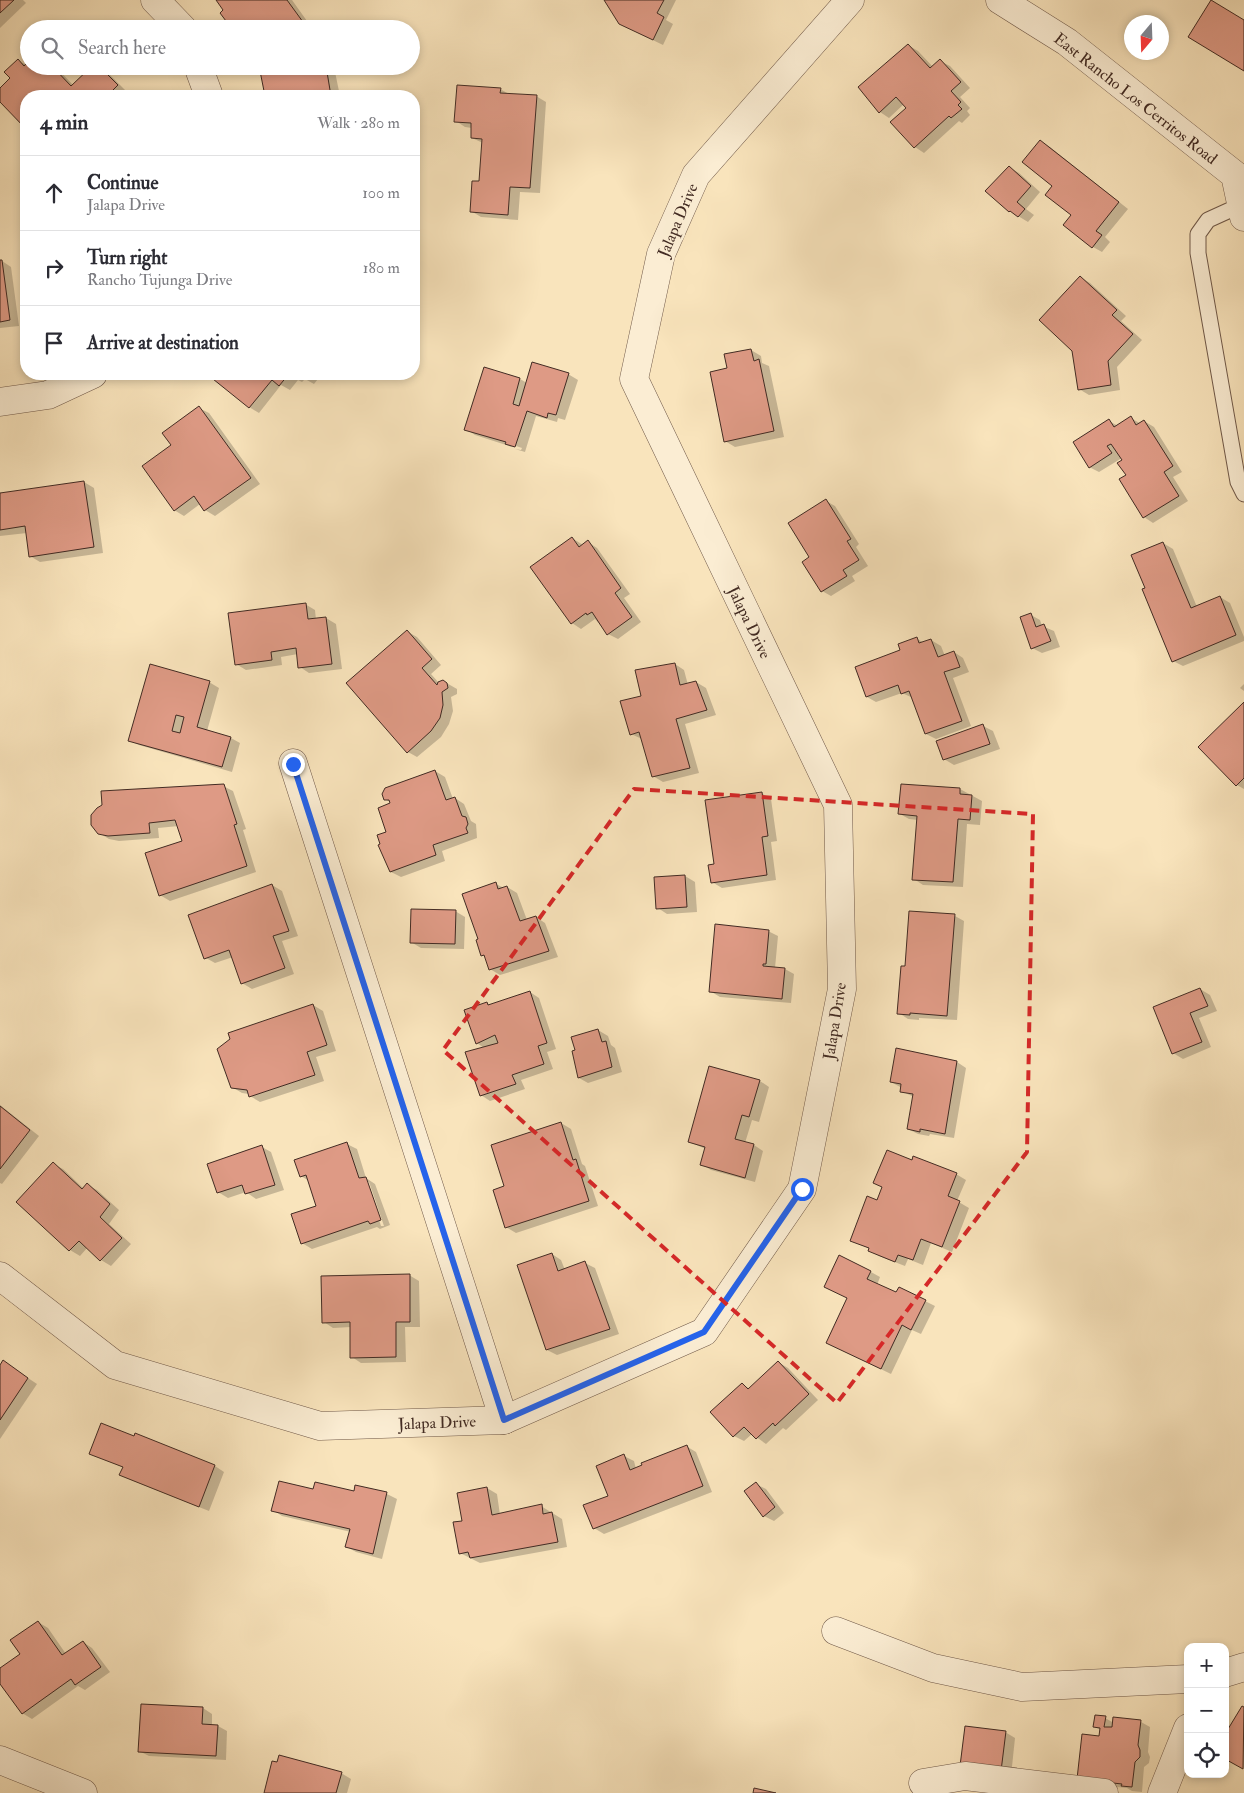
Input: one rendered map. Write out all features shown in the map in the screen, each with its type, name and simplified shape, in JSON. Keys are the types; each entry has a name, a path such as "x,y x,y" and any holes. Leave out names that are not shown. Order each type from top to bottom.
{"street":[{"path":"155,0 174,20"},
{"name":"Jalapa Drive","path":"0,1276 115,1365 320,1426 504,1420 704,1332 802,1189 842,989 838,805 634,379 661,254 696,175 850,0"},
{"name":"East Rancho Los Cerritos Road","path":"1000,0 1066,42 1235,175 1243,211"},
{"path":"201,75 207,90"},
{"path":"0,402 48,395 80,380"},
{"path":"293,764 504,1420"},
{"path":"836,1631 933,1668 1022,1687 1184,1680"},
{"path":"1229,1672 1244,1667"},
{"path":"1158,1793 1186,1733"},
{"path":"0,1760 83,1793"},
{"path":"923,1782 965,1776 1104,1793"}],"lane":[{"path":"1243,211 1208,220 1198,234 1198,253 1238,482 1244,494"}],"highlighted area":[{"path":"634,789 1033,814 1027,1152 837,1403 443,1050"}],"building":[{"path":"0,0 14,0 0,13"},
{"path":"216,0 287,0 302,20 225,20 220,13 223,10"},
{"path":"604,0 664,0 657,13 664,17 653,40 619,24"},
{"path":"1211,0 1244,20 1244,71 1188,37"},
{"path":"908,44 930,68 940,59 961,82 951,91 961,102 958,105 962,109 951,118 949,116 914,148 890,122 906,108 896,97 879,113 858,87"},
{"path":"18,59 20,61 20,75 61,75 71,86 83,75 108,75 118,85 113,90 20,90 20,123 0,102 0,88 10,78 4,72"},
{"path":"261,75 328,75 330,90 264,90"},
{"path":"457,85 501,88 500,93 537,95 530,188 510,187 508,215 470,212 472,181 479,181 482,139 471,138 471,123 454,122"},
{"path":"1040,140 1119,202 1096,231 1102,235 1092,248 1063,225 1071,215 1045,195 1052,186 1022,162"},
{"path":"1009,166 1031,186 1017,202 1025,209 1018,217 1009,212 985,191"},
{"path":"0,260 2,260 10,320 0,322"},
{"path":"1080,276 1117,310 1112,315 1133,334 1108,361 1111,385 1078,390 1072,351 1039,320"},
{"path":"751,349 754,361 759,359 774,431 724,442 710,372 727,368 724,354"},
{"path":"532,362 569,373 556,415 548,413 547,418 527,411 515,447 505,444 506,442 464,430 484,367 520,378 513,404 519,406"},
{"path":"214,380 272,380 249,408"},
{"path":"272,380 284,380 279,386"},
{"path":"199,406 251,478 204,511 194,496 174,511 142,466 171,445 162,433"},
{"path":"1131,416 1136,425 1144,420 1173,466 1164,472 1179,496 1143,518 1119,479 1126,475 1117,463 1122,460 1111,444 1107,446 1112,453 1089,468 1073,442 1109,419 1114,427"},
{"path":"84,481 94,547 29,557 25,526 0,530 0,493"},
{"path":"826,499 851,539 847,541 859,560 843,570 847,576 821,592 802,562 809,557 788,523"},
{"path":"572,537 579,547 588,540 621,588 615,593 632,617 607,635 592,612 587,615 586,613 571,624 530,567"},
{"path":"1163,542 1191,608 1220,596 1236,635 1172,662 1142,589 1145,588 1131,555"},
{"path":"306,603 308,619 326,617 332,664 298,668 296,648 271,652 272,660 235,665 228,613"},
{"path":"1031,613 1036,627 1044,624 1051,641 1031,649 1020,617"},
{"path":"407,630 432,659 422,668 437,685 438,682 443,680 447,683 448,688 442,692 443,705 440,718 431,731 407,753 346,683"},
{"path":"917,637 919,643 931,639 938,657 954,651 960,667 944,672 962,721 925,734 909,691 901,694 898,685 866,697 855,667 900,650 898,644"},
{"path":"675,663 680,685 696,681 707,710 676,719 690,768 652,777 639,732 630,735 620,701 641,696 635,670"},
{"path":"150,664 210,681 197,727 231,737 222,767 128,741","holes":["176,715 184,717 180,733 172,731"]},
{"path":"1244,702 1244,778 1236,786 1198,747"},
{"path":"983,724 990,744 943,760 936,741"},
{"path":"435,770 446,800 455,797 462,816 466,817 468,833 433,845 436,855 390,872 378,845 380,844 377,835 386,832 378,808 390,803 389,800 384,800 382,794 385,788"},
{"path":"224,784 237,824 234,825 247,866 159,896 145,853 182,841 175,820 149,823 150,833 108,836 98,834 91,825 91,815 102,805 101,791"},
{"path":"901,784 960,788 960,794 972,795 970,820 958,819 953,882 912,880 917,816 898,814"},
{"path":"762,792 768,836 762,837 767,875 711,883 708,865 714,864 705,800"},
{"path":"685,875 687,907 656,909 654,877"},
{"path":"496,882 498,889 507,886 520,921 536,916 549,951 489,970 484,955 481,956 476,940 478,939 462,894"},
{"path":"272,884 289,931 273,936 285,968 241,984 229,950 204,959 188,915"},
{"path":"411,909 456,910 455,944 410,943"},
{"path":"909,911 955,914 947,1016 910,1013 910,1015 897,1014 901,966 905,966"},
{"path":"715,924 769,930 766,964 763,964 763,966 785,968 782,999 709,992"},
{"path":"1200,988 1208,1006 1190,1013 1202,1042 1172,1054 1153,1007"},
{"path":"530,991 547,1043 538,1046 544,1064 512,1075 516,1084 480,1096 465,1052 498,1043 495,1035 476,1044 464,1010 487,1002 488,1005"},
{"path":"313,1004 327,1045 307,1052 315,1075 249,1097 247,1090 231,1088 217,1049 230,1039 228,1033"},
{"path":"598,1029 602,1042 606,1041 612,1067 578,1078 572,1051 575,1050 571,1037"},
{"path":"896,1048 957,1061 945,1134 920,1129 920,1132 907,1129 913,1094 900,1092 901,1084 890,1082"},
{"path":"709,1066 760,1080 749,1117 742,1115 735,1139 754,1144 745,1178 700,1165 705,1147 688,1142"},
{"path":"0,1106 30,1130 0,1169"},
{"path":"561,1122 573,1160 576,1159 589,1201 505,1228 493,1190 504,1186 491,1145"},
{"path":"347,1142 359,1178 366,1177 381,1220 370,1224 368,1221 301,1244 291,1214 316,1206 306,1175 300,1177 294,1160"},
{"path":"262,1145 275,1185 245,1194 242,1185 217,1193 207,1164"},
{"path":"887,1150 912,1160 913,1156 957,1173 948,1196 960,1201 942,1247 921,1239 913,1260 898,1255 895,1262 868,1251 869,1248 850,1241 867,1196 877,1200 882,1187 873,1183"},
{"path":"53,1162 82,1189 87,1183 110,1204 100,1217 122,1238 100,1261 79,1241 69,1251 16,1202"},
{"path":"552,1253 558,1271 585,1261 610,1329 546,1350 517,1265"},
{"path":"839,1255 871,1271 867,1279 896,1292 899,1287 926,1300 911,1330 902,1325 881,1369 826,1343 847,1298 824,1287"},
{"path":"410,1274 410,1322 396,1322 396,1357 350,1358 350,1322 322,1323 321,1276"},
{"path":"3,1360 28,1378 0,1420 0,1365"},
{"path":"778,1361 809,1394 775,1426 773,1423 756,1439 744,1427 733,1437 710,1412 742,1383 748,1389"},
{"path":"101,1423 134,1436 135,1433 215,1465 199,1507 119,1475 123,1467 89,1454"},
{"path":"687,1445 703,1486 593,1529 583,1505 608,1496 596,1466 624,1454 630,1470 642,1465 641,1463"},
{"path":"279,1481 313,1489 315,1482 354,1491 355,1485 387,1492 373,1554 345,1547 350,1529 271,1511"},
{"path":"756,1482 775,1507 763,1517 744,1491"},
{"path":"487,1487 492,1515 542,1504 543,1514 552,1512 558,1542 470,1558 468,1552 459,1554 453,1522 462,1521 457,1493"},
{"path":"38,1621 62,1655 83,1641 101,1667 75,1685 71,1679 22,1714 0,1684 0,1668 20,1654 10,1640"},
{"path":"141,1704 203,1707 202,1724 218,1725 216,1756 138,1752"},
{"path":"1242,1706 1244,1707 1243,1769 1229,1761 1229,1727"},
{"path":"1095,1715 1106,1716 1104,1727 1112,1727 1113,1717 1141,1720 1138,1745 1140,1757 1135,1762 1132,1787 1121,1786 1122,1784 1077,1779 1082,1734 1099,1736 1100,1728 1093,1727"},
{"path":"965,1726 1006,1731 1001,1771 960,1766"},
{"path":"279,1755 342,1772 336,1793 264,1793 272,1761 277,1762"},
{"path":"754,1788 776,1793 753,1793"}],"route":[{"path":"293,764 504,1420 704,1332 802,1189"}]}
